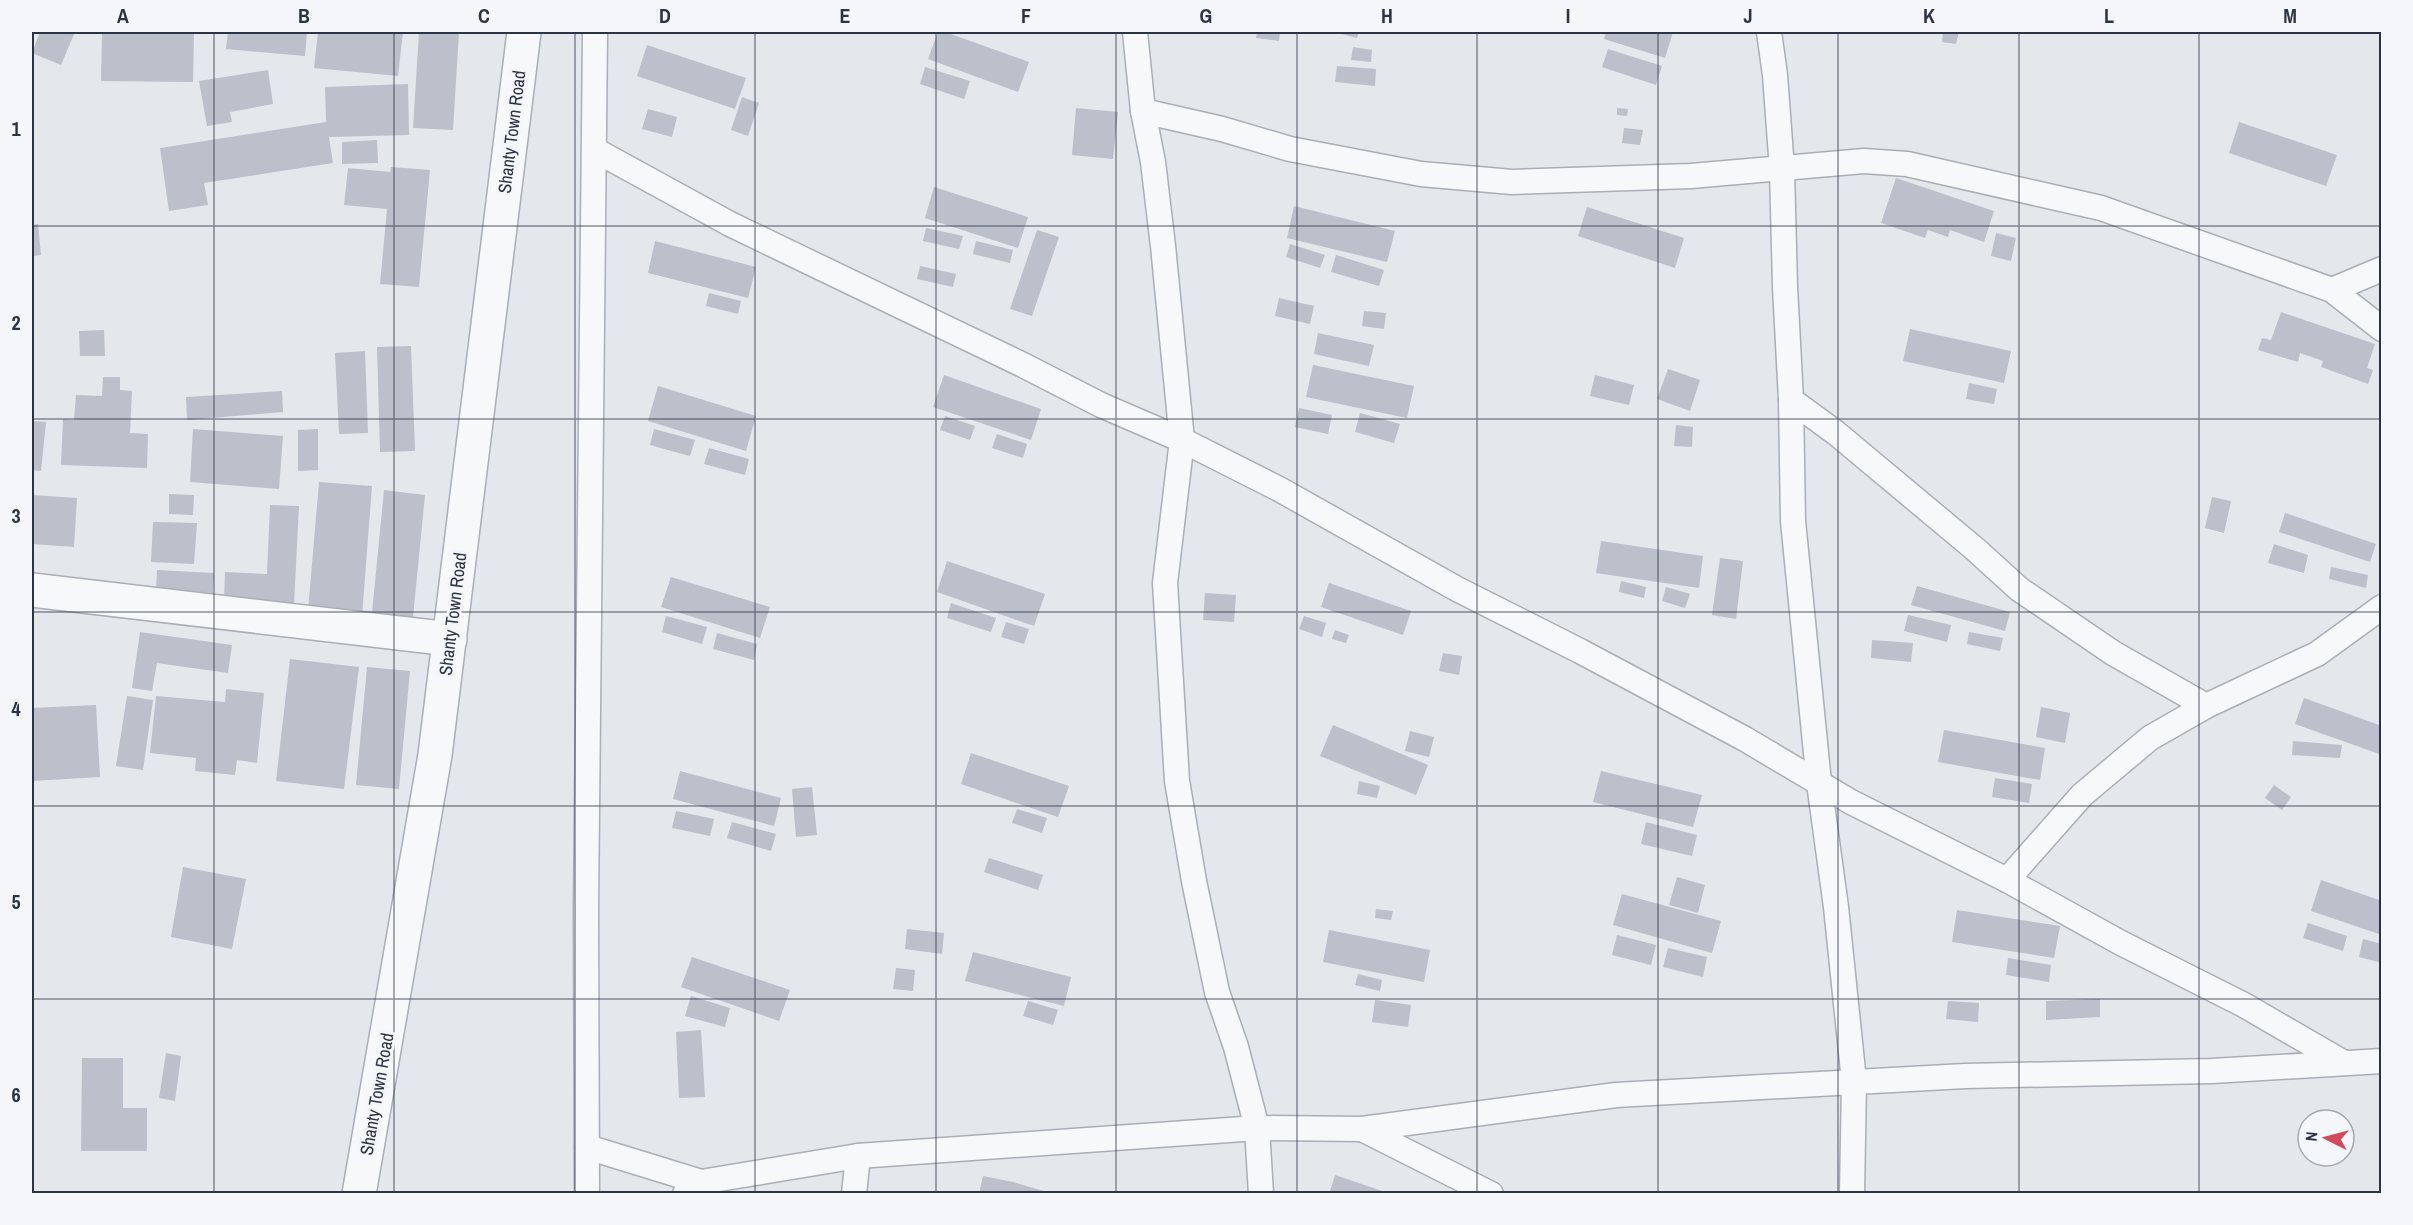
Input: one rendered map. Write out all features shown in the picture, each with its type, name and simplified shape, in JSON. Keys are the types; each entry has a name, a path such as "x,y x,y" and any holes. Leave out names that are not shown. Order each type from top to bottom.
{"street":[{"name":"Shanty Town Road","path":"359,1194 435,755 524,32"},
{"path":"32,590 450,639"}],"lane":[{"path":"587,1194 586,909 595,32"},
{"path":"1135,32 1143,111 1153,162 1163,246 1182,440 1165,583 1177,781 1194,881 1217,992 1236,1047 1257,1128 1261,1194"},
{"path":"1769,32 1775,75 1782,169 1793,520 1854,1081 1852,1194"},
{"path":"1143,111 1222,129 1290,149 1421,174 1512,182 1691,176 1864,161 1907,164 2101,208 2332,290 2382,329"},
{"path":"595,150 730,224 1101,405 1182,440 1279,489 1457,589 1736,734 1851,802 2007,880 2244,1005 2344,1063"},
{"path":"2332,290 2382,269"},
{"path":"1791,400 1836,433 1975,549 2019,589 2113,653 2206,706"},
{"path":"2007,880 2082,795 2151,738 2206,706 2317,654 2382,608"},
{"path":"587,1147 693,1188 858,1156 1257,1128 1362,1129 1616,1095 1965,1076 2212,1071 2382,1061"},
{"path":"1362,1129 1491,1194"},
{"path":"854,1194 858,1156"}],"building":[{"path":"40,32 75,32 61,65 32,53"},
{"path":"102,32 194,32 193,82 101,81"},
{"path":"228,32 307,32 305,56 226,49"},
{"path":"318,32 403,32 398,76 314,68"},
{"path":"419,32 459,32 453,130 413,128"},
{"path":"938,32 945,32 1029,62 1018,92 928,59"},
{"path":"1257,32 1280,32 1279,41 1256,38"},
{"path":"1334,32 1359,32 1357,38"},
{"path":"1606,32 1673,32 1665,58 1604,39"},
{"path":"1943,32 1959,32 1956,44 1942,42"},
{"path":"647,45 746,78 735,109 637,76"},
{"path":"1353,47 1372,50 1371,62 1351,60"},
{"path":"1608,49 1662,66 1656,85 1602,67"},
{"path":"1337,66 1376,69 1375,86 1335,82"},
{"path":"925,67 970,81 964,99 920,84"},
{"path":"268,70 273,104 230,112 232,122 207,126 199,81"},
{"path":"408,84 409,135 329,137 333,163 204,183 208,205 169,211 160,148 326,122 325,87"},
{"path":"742,97 759,103 748,136 731,130"},
{"path":"1076,108 1118,112 1113,159 1072,155"},
{"path":"1617,108 1628,109 1627,116 1617,115"},
{"path":"648,109 677,117 672,137 642,129"},
{"path":"2239,122 2337,155 2326,186 2229,153"},
{"path":"1624,128 1643,130 1640,145 1622,143"},
{"path":"377,140 378,163 342,164 342,142"},
{"path":"391,167 430,170 419,287 380,284 387,209 344,205 348,168 390,172"},
{"path":"1896,178 1994,211 1984,242 1950,230 1948,237 1928,230 1925,238 1881,223"},
{"path":"934,187 1028,217 1018,248 925,218"},
{"path":"1294,206 1395,231 1387,262 1287,238"},
{"path":"1587,207 1684,238 1675,268 1578,236"},
{"path":"38,224 41,255 32,256 32,225"},
{"path":"926,228 963,236 959,249 923,241"},
{"path":"1037,230 1059,237 1032,316 1010,309"},
{"path":"1996,233 2016,238 2011,261 1991,256"},
{"path":"655,241 756,267 748,298 648,273"},
{"path":"976,241 1013,250 1010,263 973,254"},
{"path":"1290,244 1325,255 1320,268 1286,257"},
{"path":"1336,255 1384,270 1379,286 1331,272"},
{"path":"920,266 956,274 953,287 917,279"},
{"path":"709,293 741,301 738,314 706,306"},
{"path":"1279,298 1314,306 1310,324 1275,316"},
{"path":"1364,311 1386,313 1384,329 1362,326"},
{"path":"2281,312 2375,344 2367,368 2373,370 2368,384 2321,367 2323,361 2300,353 2298,362 2258,350 2262,338 2271,340"},
{"path":"1910,329 2011,351 2004,383 1903,361"},
{"path":"104,330 105,356 80,356 79,331"},
{"path":"1318,333 1374,345 1369,366 1314,354"},
{"path":"411,346 415,451 380,452 377,347"},
{"path":"365,351 368,433 339,434 335,353"},
{"path":"1313,365 1414,386 1407,418 1306,397"},
{"path":"1668,369 1700,380 1690,411 1657,399"},
{"path":"944,375 1041,409 1031,440 933,407"},
{"path":"1595,375 1634,385 1629,405 1590,396"},
{"path":"103,377 120,377 120,390 132,391 130,433 148,434 147,468 61,465 63,419 74,420 76,395 102,396"},
{"path":"1969,383 1997,389 1994,404 1966,399"},
{"path":"658,386 756,416 746,451 648,421"},
{"path":"282,391 283,412 187,420 186,397"},
{"path":"1299,408 1332,415 1328,434 1295,427"},
{"path":"1360,413 1400,424 1394,443 1355,432"},
{"path":"945,416 975,426 970,440 940,430"},
{"path":"32,421 46,422 41,471 32,470"},
{"path":"1676,425 1693,427 1692,447 1674,446"},
{"path":"193,429 283,436 279,489 190,482"},
{"path":"318,429 318,470 298,471 298,430"},
{"path":"654,429 695,440 690,456 650,445"},
{"path":"997,434 1027,444 1023,458 992,448"},
{"path":"709,448 749,459 745,475 704,464"},
{"path":"319,482 372,486 362,616 308,611"},
{"path":"384,490 425,495 412,627 371,623"},
{"path":"169,494 194,495 193,515 169,514"},
{"path":"32,495 77,498 74,547 32,544"},
{"path":"2212,497 2231,501 2224,533 2205,528"},
{"path":"270,505 299,506 294,604 224,600 225,572 267,574"},
{"path":"2285,513 2376,544 2370,562 2279,532"},
{"path":"153,522 197,523 194,564 151,562"},
{"path":"1601,541 1703,556 1699,588 1596,573"},
{"path":"2274,544 2308,555 2304,573 2268,563"},
{"path":"1720,558 1743,561 1736,619 1712,615"},
{"path":"947,561 1045,594 1034,626 937,592"},
{"path":"2331,567 2368,575 2366,588 2329,579"},
{"path":"157,570 214,573 212,611 155,608"},
{"path":"671,577 770,607 760,638 661,607"},
{"path":"1621,581 1646,587 1644,598 1619,592"},
{"path":"1329,583 1411,611 1403,635 1321,607"},
{"path":"1917,586 2010,612 2005,631 1911,605"},
{"path":"1666,587 1690,594 1685,608 1662,601"},
{"path":"1205,593 1236,595 1234,622 1203,620"},
{"path":"951,603 996,618 991,632 947,618"},
{"path":"1908,615 1951,625 1947,642 1904,631"},
{"path":"666,616 707,627 702,644 662,632"},
{"path":"1304,616 1326,623 1322,637 1299,629"},
{"path":"1006,622 1029,629 1024,644 1001,637"},
{"path":"1335,630 1349,635 1346,643 1332,639"},
{"path":"140,632 232,645 228,673 157,663 152,691 132,688"},
{"path":"1969,632 2003,638 2000,651 1967,644"},
{"path":"717,633 757,644 754,660 713,649"},
{"path":"1872,640 1913,643 1911,662 1871,658"},
{"path":"1443,653 1462,656 1459,675 1439,671"},
{"path":"290,659 359,667 344,789 276,781"},
{"path":"367,667 410,671 399,789 356,785"},
{"path":"226,689 264,693 257,763 237,760 235,775 195,771 196,758 150,753 156,696 225,702"},
{"path":"127,696 153,700 143,770 116,766"},
{"path":"2304,698 2382,726 2382,755 2295,724"},
{"path":"96,705 100,777 32,781 32,708"},
{"path":"2041,707 2070,713 2065,743 2036,737"},
{"path":"1333,725 1428,765 1416,795 1320,756"},
{"path":"1944,730 2045,748 2040,780 1938,762"},
{"path":"1410,731 1434,737 1429,757 1405,751"},
{"path":"2293,741 2342,745 2340,758 2292,755"},
{"path":"971,753 1069,786 1058,817 961,784"},
{"path":"680,771 781,798 774,826 673,799"},
{"path":"1601,771 1702,795 1693,827 1593,802"},
{"path":"1995,778 2032,784 2029,803 1992,797"},
{"path":"1359,781 1380,786 1377,798 1357,794"},
{"path":"2274,785 2291,797 2282,810 2265,798"},
{"path":"812,787 817,835 796,837 792,789"},
{"path":"1017,809 1047,818 1042,833 1012,823"},
{"path":"676,811 714,819 710,836 672,828"},
{"path":"732,822 776,834 771,851 727,838"},
{"path":"1646,822 1697,835 1692,856 1641,844"},
{"path":"989,858 1043,875 1038,890 984,872"},
{"path":"183,867 246,879 232,949 171,937"},
{"path":"1677,877 1705,885 1698,913 1669,905"},
{"path":"2321,880 2382,901 2382,935 2311,911"},
{"path":"1622,894 1721,921 1712,953 1613,925"},
{"path":"1376,909 1393,911 1391,920 1375,918"},
{"path":"1957,910 2060,926 2054,958 1952,942"},
{"path":"2308,923 2347,936 2343,951 2303,938"},
{"path":"907,929 944,933 942,954 905,949"},
{"path":"1329,930 1430,950 1424,982 1323,962"},
{"path":"1617,935 1656,945 1651,965 1612,955"},
{"path":"2363,939 2382,944 2382,963 2359,957"},
{"path":"1668,948 1707,957 1703,977 1663,967"},
{"path":"973,952 1071,977 1064,1006 965,981"},
{"path":"692,957 790,990 779,1021 681,987"},
{"path":"2008,958 2051,965 2049,982 2006,975"},
{"path":"896,968 915,970 913,991 893,989"},
{"path":"1358,974 1382,980 1380,991 1355,985"},
{"path":"691,996 730,1008 725,1027 685,1016"},
{"path":"2100,999 2100,1017 2046,1020 2046,1001"},
{"path":"1375,1000 1411,1005 1408,1027 1372,1022"},
{"path":"1028,1001 1058,1010 1053,1025 1023,1016"},
{"path":"1948,1001 1979,1003 1978,1022 1946,1019"},
{"path":"701,1030 705,1097 679,1098 676,1032"},
{"path":"166,1053 181,1056 175,1101 159,1098"},
{"path":"82,1058 123,1058 123,1108 147,1108 147,1151 81,1151"},
{"path":"1335,1175 1388,1193 1388,1194 1329,1194"},
{"path":"983,1176 1013,1182 1054,1194 979,1194"}]}
